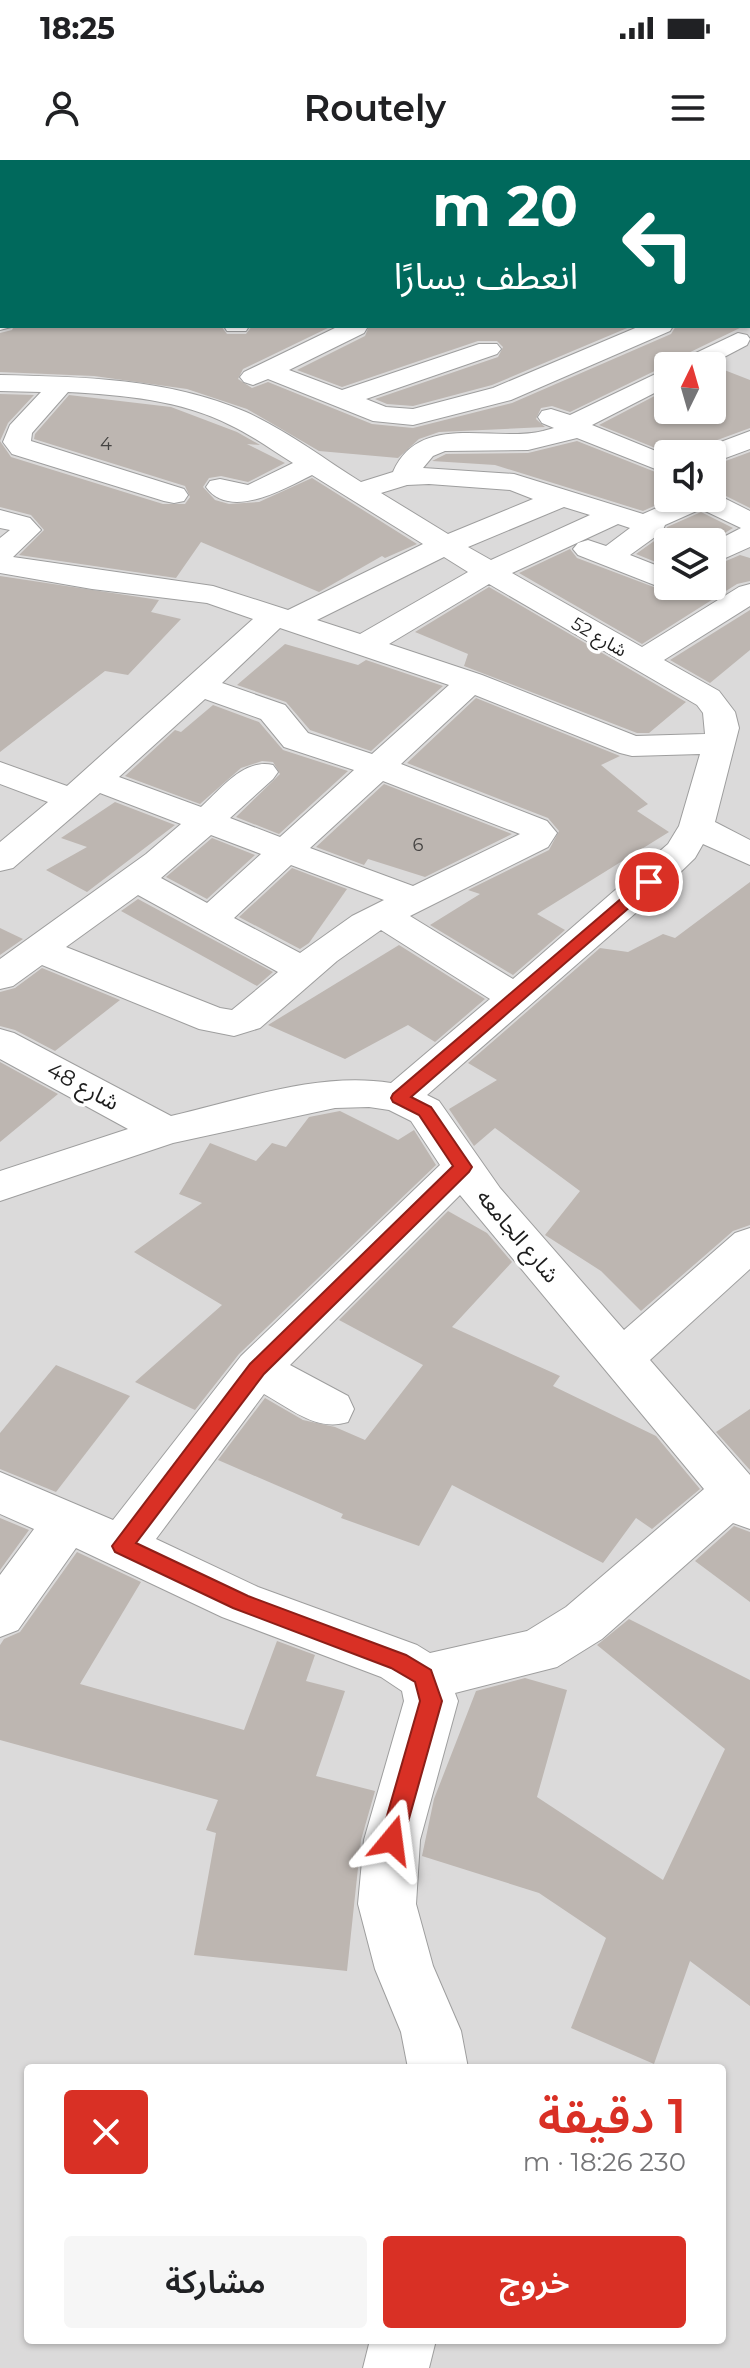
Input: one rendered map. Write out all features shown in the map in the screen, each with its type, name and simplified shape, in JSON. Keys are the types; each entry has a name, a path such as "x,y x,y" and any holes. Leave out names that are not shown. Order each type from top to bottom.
{"street":[{"path":"389,160 400,160"},
{"path":"202,402 351,328"},
{"path":"356,328 367,332 379,328"},
{"path":"267,370 382,415 403,418 502,394 656,328"},
{"path":"712,331 744,343"},
{"path":"722,352 744,343"},
{"path":"342,399 488,349"},
{"name":"شارع 52","path":"0,383 132,389 202,402 265,433 489,572 690,685 708,698 729,723"},
{"path":"62,384 19,431 17,442 22,448 174,495"},
{"path":"405,477 409,461 434,444 526,443 573,427 654,384"},
{"path":"502,394 654,460"},
{"path":"726,449 750,439"},
{"path":"524,484 530,471 526,443"},
{"path":"220,487 237,493 253,493 314,464"},
{"path":"360,491 405,477 502,480 524,484 556,498"},
{"path":"366,644 489,572 562,539 625,504 654,484"},
{"path":"0,860 284,618 556,498 625,504 654,502"},
{"path":"609,557 652,526 625,504"},
{"path":"726,510 750,522"},
{"path":"0,519 20,524 27,530 0,553"},
{"path":"726,548 750,535"},
{"path":"562,539 654,575"},
{"path":"0,564 92,580 188,589 366,644 632,746 729,723"},
{"path":"642,660 739,598"},
{"path":"210,920 471,682"},
{"path":"39,950 225,1023 246,1019 381,914 416,900 536,840 539,833 535,828 376,766 296,740 286,735 280,718 273,712 202,687"},
{"path":"399,1098 682,850 696,826 729,723"},
{"path":"0,772 208,822 416,900"},
{"path":"0,977 136,879 208,822 261,772"},
{"path":"696,826 750,854"},
{"path":"136,879 304,971"},
{"path":"381,914 514,997"},
{"name":"شارع 48","path":"0,1042 166,1131"},
{"name":"شارع الجامعه","path":"0,1186 166,1131 335,1094 369,1093 399,1098 425,1111 505,1222 743,1500"},
{"path":"122,1546 257,1369 463,1167"},
{"path":"622,1358 750,1244"},
{"path":"257,1369 331,1409"},
{"path":"0,1492 240,1602 399,1661 424,1677 431,1701 392,1840 387,1904 404,1969 431,2031 437,2064"},
{"path":"424,1677 539,1651 584,1623 743,1500"},
{"path":"0,1615 66,1523"},
{"path":"396,2368 402,2344"}],"shaded area":[{"path":"0,328 750,328 750,2368 0,2368"}],"building":[{"path":"13,328 222,328 227,334 246,334 250,328 328,328 243,369 238,379 252,388 268,382 372,424 413,428 512,403 671,334 675,328 740,328 690,352 654,352 654,371 570,412 552,406 541,408 536,419 545,427 439,432 419,439 398,458 319,451 247,409 187,389 94,376 0,372 0,333"},
{"path":"368,328 627,328 492,385 413,406 387,404 375,399 498,357 503,347 497,341 478,341 342,387 297,370 365,336"},
{"path":"726,371 750,380 750,428 717,440 654,440 654,447 599,425 654,396 654,424 726,424"},
{"path":"0,394 34,395 8,423 0,441"},
{"path":"69,395 171,407 237,432 260,445 247,444 285,463 248,482 221,476 209,478 203,487 215,500 229,504 259,502 312,478 417,544 385,558 382,556 319,592 201,542 176,578 19,555 44,530 31,515 0,507 0,441 11,457 163,504 185,504 190,497 185,486 34,439"},
{"path":"577,441 654,471 654,506 643,511 495,465 432,461 446,454 528,453"},
{"path":"750,452 750,508 726,496 726,461"},
{"path":"701,512 733,528 726,532 726,528 667,527"},
{"path":"654,541 654,561 636,554"},
{"path":"570,549 577,558 654,587 654,600 712,600 642,644 519,573"},
{"path":"740,555 750,558 750,581 726,591 726,561"},
{"path":"0,576 159,600 151,612 181,619 128,675 105,671 0,752"},
{"path":"489,587 686,702 649,733 637,733 464,666 468,654 415,632"},
{"path":"750,610 750,650 710,683 670,660"},
{"path":"285,644 358,665 366,660 443,686 371,751 310,730 286,702 237,685"},
{"path":"476,698 620,756 601,765 648,804 637,811 669,832 537,914 565,930 513,975 430,925 480,894 468,890 549,850 559,831 548,818 407,763"},
{"path":"213,705 259,722 283,750 348,771 279,834 236,817 280,774 273,762 262,761 241,768 200,804 125,776 175,730 181,732"},
{"path":"384,784 512,834 425,877 368,859 364,865 316,847"},
{"path":"115,802 175,825 87,892 46,870 87,847 61,838"},
{"path":"212,838 255,855 207,899 166,877"},
{"path":"292,868 347,889 309,943 300,949 239,917"},
{"path":"750,882 750,1225 733,1231 641,1311 601,1271 545,1235 580,1191 495,1128 474,1146 449,1109 497,1080 468,1063 600,948 628,952 663,934 675,938"},
{"path":"138,899 273,972 257,986 121,911"},
{"path":"0,928 23,939 0,955"},
{"path":"399,945 485,999 435,1042 408,1025 345,1059 268,1025"},
{"path":"42,968 120,1000 55,1051 15,1030 0,1026 0,992 15,988"},
{"path":"0,1062 58,1094 0,1142"},
{"path":"340,1111 398,1140 414,1130 436,1165 239,1354 195,1410 135,1382 222,1305 134,1252 202,1203 179,1194 210,1143 256,1161 272,1143 286,1147 309,1117"},
{"path":"448,1211 487,1233 512,1262 452,1327 560,1376 553,1386 656,1436 700,1489 652,1529 636,1518 603,1563 452,1485 419,1546 341,1518 343,1514 218,1460 265,1398 303,1420 335,1427 365,1440 423,1365 339,1320"},
{"path":"56,1365 130,1396 56,1492 0,1469 0,1433"},
{"path":"750,1409 750,1470 716,1432"},
{"path":"0,1518 29,1530 0,1570"},
{"path":"734,1526 750,1532 750,1602 695,1561"},
{"path":"77,1552 141,1582 80,1684 244,1730 277,1641 315,1655 306,1681 345,1691 316,1776 375,1791 361,1840 347,1971 194,1955 216,1833 206,1830 218,1800 0,1740 0,1645 4,1639 20,1632"},
{"path":"629,1619 750,1680 750,2006 690,1961 654,2064 571,2028 606,1938 539,1893 422,1856 434,1799 476,1691 525,1678 567,1690 537,1797 663,1880 725,1749 597,1645"}],"route":[{"path":"392,1840 431,1701 424,1677 399,1661 240,1602 122,1546 257,1369 463,1167 425,1111 399,1098 649,882"}]}
